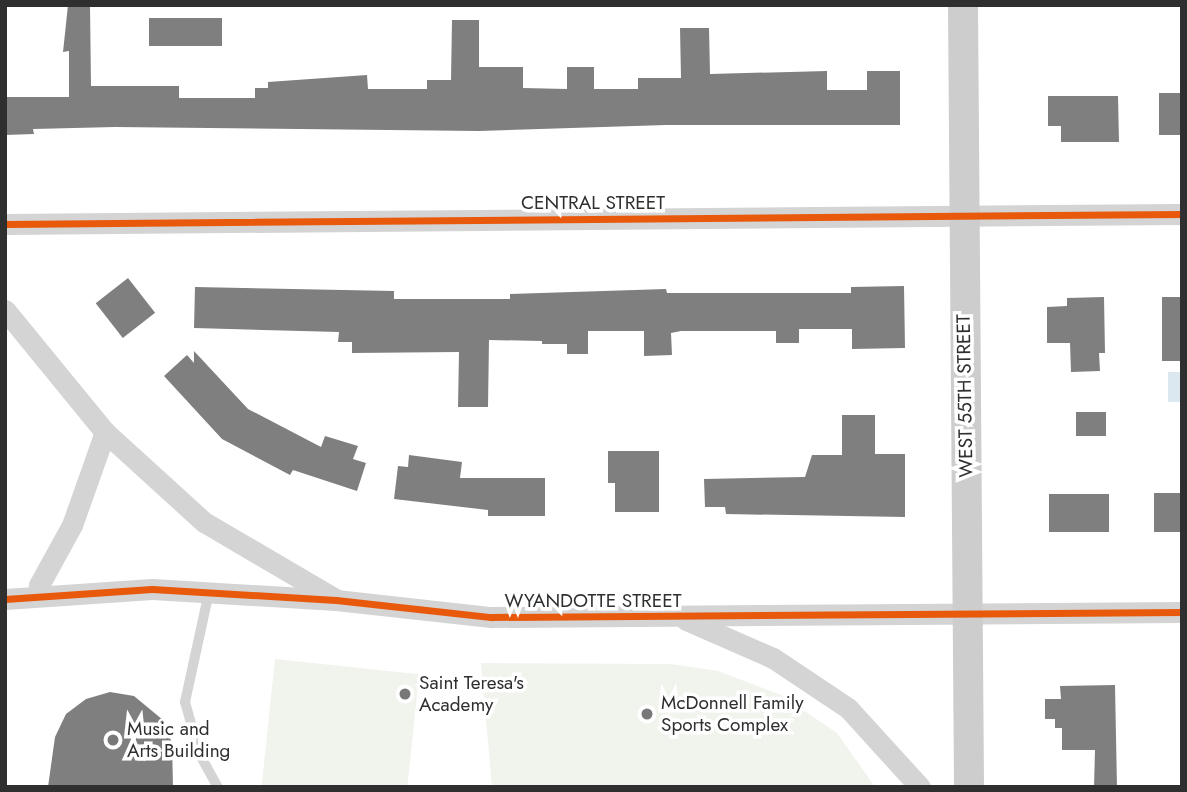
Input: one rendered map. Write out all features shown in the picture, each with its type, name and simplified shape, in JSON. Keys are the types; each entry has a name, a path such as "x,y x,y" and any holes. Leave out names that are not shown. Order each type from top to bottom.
{"main road":[{"name":"WEST 55TH STREET","path":"963,5 969,787"}],"street":[{"name":"CENTRAL STREET","path":"5,224 1182,214"},
{"path":"5,310 105,432 204,522 279,570 325,589 336,600"},
{"path":"40,595 39,585 72,525 105,432"},
{"name":"WYANDOTTE STREET","path":"5,599 152,589 336,600 491,617 1182,612"},
{"path":"677,616 773,658 848,708 920,787"}],"lane":[{"path":"209,592 185,702 200,755 218,787"}],"shaded area":[{"path":"1168,372 1182,372 1182,402 1168,402"},
{"path":"275,659 419,674 407,787 262,787"},
{"name":"McDonnell Family Sports Complex","path":"481,663 671,664 718,671 781,695 837,733 875,787 492,787"}],"building":[{"path":"68,5 90,5 91,86 179,86 179,98 255,98 255,88 268,88 268,82 367,75 368,89 427,89 427,80 451,80 452,20 479,20 479,67 523,67 523,88 567,89 567,67 594,67 594,89 638,89 638,78 681,78 680,28 709,28 710,74 827,71 827,90 867,90 867,71 900,71 900,125 666,125 479,131 115,127 33,129 34,134 5,135 5,97 69,97 69,51 63,52"},
{"path":"149,18 222,18 222,46 149,46"},
{"path":"1159,93 1182,93 1182,135 1159,135"},
{"path":"1048,96 1118,96 1119,142 1061,142 1061,126 1048,126"},
{"path":"128,278 155,313 123,338 96,303"},
{"path":"904,286 905,348 852,349 852,329 799,329 799,343 776,343 776,331 681,331 671,333 672,355 644,356 644,331 588,331 588,354 567,354 567,344 489,340 488,407 458,407 459,352 352,353 352,342 338,342 339,332 194,328 195,287 394,291 394,299 510,299 510,294 666,289 667,293 851,293 851,287"},
{"path":"1104,297 1105,353 1099,353 1100,371 1071,372 1070,343 1047,343 1047,307 1067,306 1067,298"},
{"path":"1162,297 1182,297 1182,361 1162,361"},
{"path":"194,351 248,409 321,447 325,436 358,446 353,459 366,463 357,491 293,470 290,475 222,439 164,376 187,355 194,363"},
{"path":"1076,412 1106,412 1106,436 1076,436"},
{"path":"842,415 875,415 875,454 905,454 905,517 726,514 725,507 705,507 704,479 805,477 812,455 842,455"},
{"path":"608,451 659,451 659,512 615,512 615,483 608,483"},
{"path":"409,455 462,462 460,478 545,478 545,516 488,516 488,510 394,499 398,466 408,467"},
{"path":"1154,493 1182,493 1182,532 1154,532"},
{"path":"1049,494 1109,494 1109,532 1049,532"},
{"path":"1115,685 1117,787 1094,787 1095,750 1062,750 1062,728 1055,728 1055,719 1045,719 1045,699 1061,699 1060,686"},
{"name":"Music and Arts Building","path":"110,692 134,696 163,720 172,743 173,787 48,787 55,737 66,714 86,699"}],"cycle path":[{"path":"5,224 1182,214"},
{"path":"5,599 152,589 336,600 491,617 1182,612"}],"place":[{"name":"Saint Teresa's Academy","path":"405,694"},
{"name":"McDonnell Family Sports Complex","path":"647,714"},
{"name":"Music and Arts Building","path":"113,740"}]}
